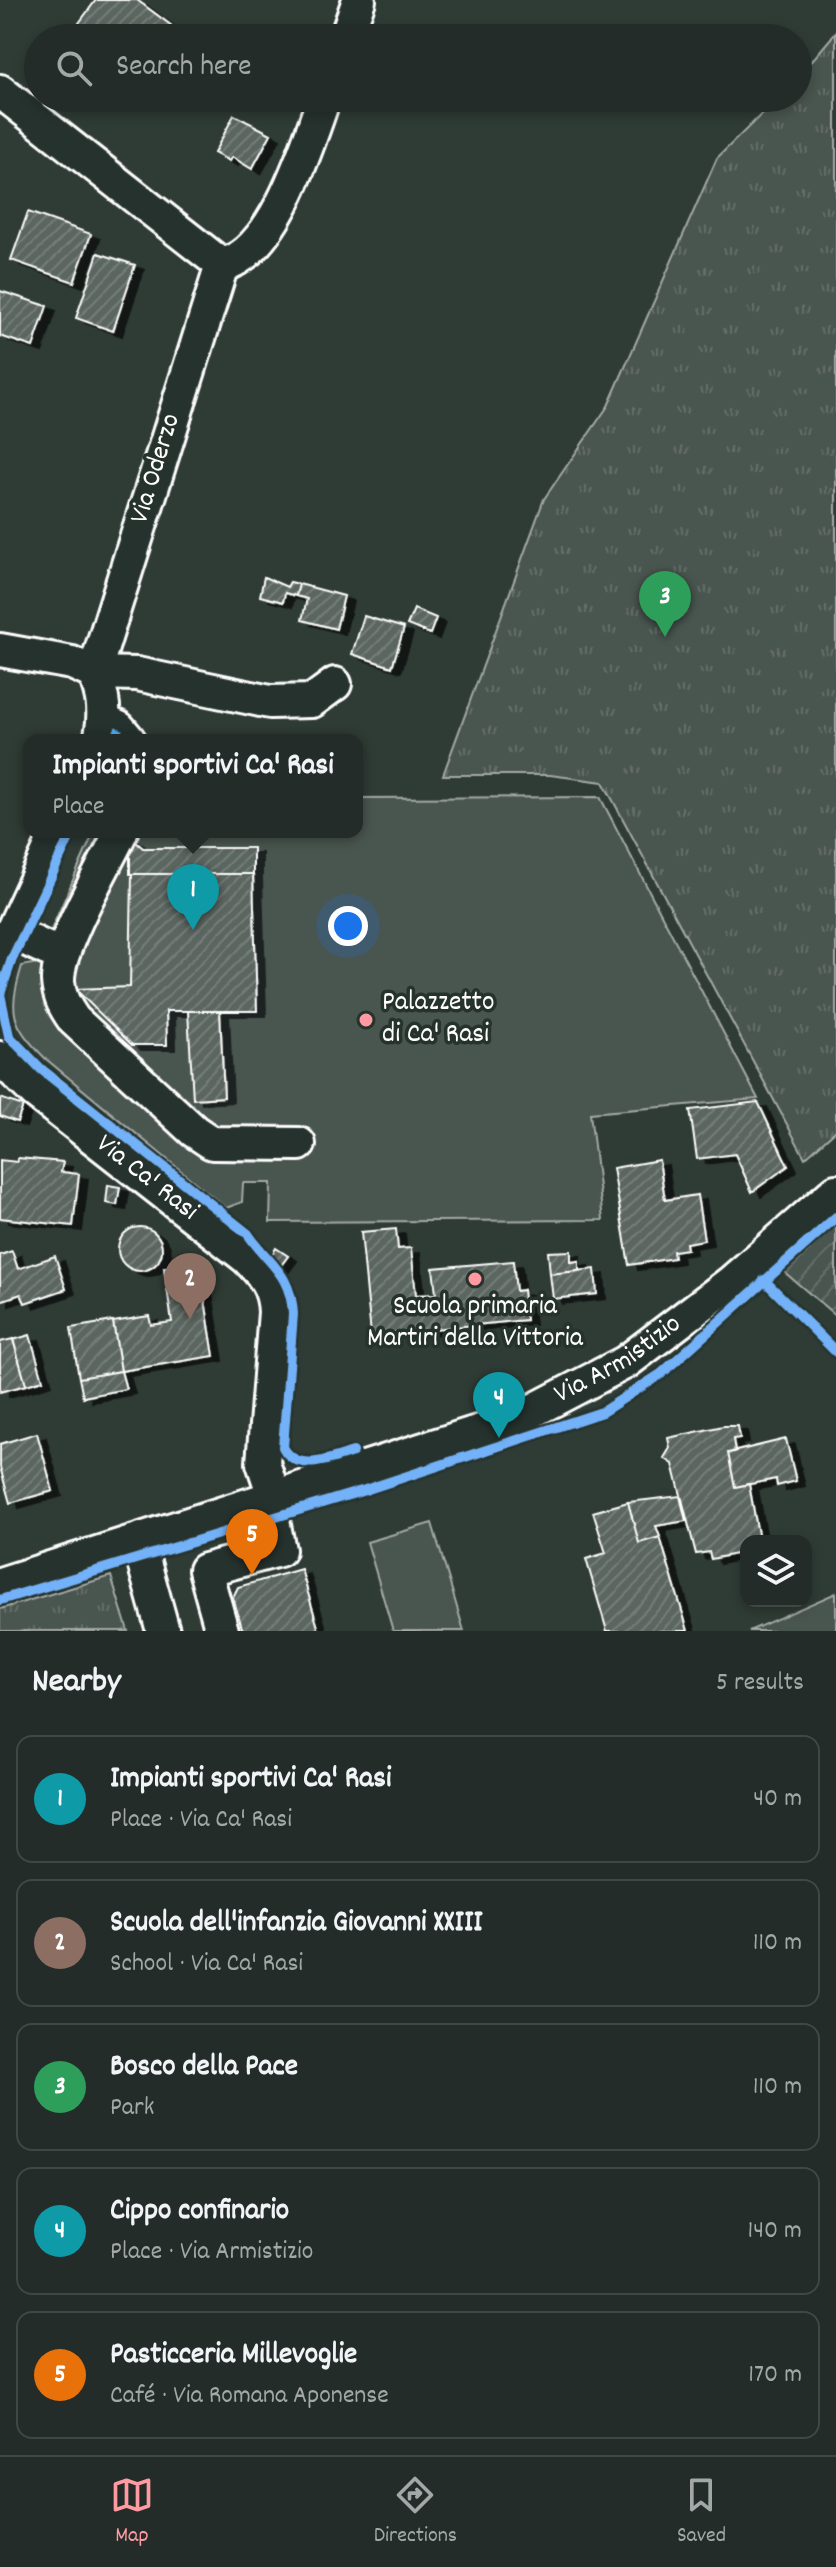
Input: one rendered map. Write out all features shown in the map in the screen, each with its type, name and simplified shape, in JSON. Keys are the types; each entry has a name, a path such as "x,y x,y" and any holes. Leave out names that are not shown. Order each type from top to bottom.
{"street":[{"path":"351,24 359,0"},
{"path":"0,91 24,110"},
{"path":"27,112 222,265 238,262 265,234 303,157 319,112"},
{"name":"Via Oderzo","path":"94,673 222,265"},
{"path":"0,650 72,663 94,673 137,674 270,702 312,701 335,684"},
{"path":"94,673 103,694 111,734"},
{"path":"55,838 6,945 64,951"},
{"path":"118,838 64,951 58,978 62,1003 74,1020 194,1131 212,1143 299,1144"},
{"name":"Via Ca' Rasi","path":"0,1058 36,1093 247,1258 266,1277 275,1298 263,1463 279,1550 205,1570 222,1631"},
{"name":"Via Armistizio","path":"0,1584 272,1500 515,1420 626,1362 730,1283 836,1191"},
{"path":"138,1541 163,1631"}],"green space":[{"path":"836,32 836,1130 805,1158 603,782 550,775 443,775 544,499 608,406 717,158 764,112 812,112 812,60"},
{"name":"Palazzetto di Ca' Rasi","path":"600,797 758,1099 590,1113 603,1220 270,1222 271,1183 243,1183 242,1202 226,1208 46,1059 19,1027 14,1007 22,966 48,961 51,930 91,838 363,838 363,798"},
{"path":"836,1224 836,1316 783,1271"},
{"path":"432,1523 464,1631 393,1631 367,1542"},
{"path":"111,1576 128,1631 0,1631 0,1609"},
{"path":"836,1593 836,1631 749,1631 804,1607 812,1607 812,1603"}],"building":[{"path":"96,0 137,0 169,24 78,24"},
{"path":"234,115 271,134 252,169 232,157 229,161 214,153"},
{"path":"28,212 91,234 74,282 11,260"},
{"path":"98,253 135,265 113,331 76,318"},
{"path":"0,291 47,306 33,347 0,336"},
{"path":"264,577 287,587 290,582 299,584 296,596 285,593 283,602 260,596"},
{"path":"299,584 344,596 336,629 302,620 307,599 296,596"},
{"path":"414,609 436,618 430,634 407,625"},
{"path":"364,616 404,628 392,667 352,654"},
{"path":"130,838 143,848 253,848 253,874 130,874"},
{"path":"132,874 253,874 257,1011 166,1011 167,1045 132,1045 75,989 130,987"},
{"path":"188,1011 220,1011 224,1097 193,1099"},
{"path":"0,1098 23,1106 17,1122 0,1116"},
{"path":"758,1102 788,1166 752,1192 735,1154 697,1159 690,1110"},
{"path":"18,1158 63,1162 61,1172 79,1174 73,1226 0,1218 0,1160 17,1162"},
{"path":"659,1160 665,1200 697,1195 704,1240 686,1243 687,1249 673,1251 674,1258 629,1265 613,1168"},
{"path":"108,1185 120,1187 117,1205 106,1203"},
{"path":"140,1227 156,1233 162,1249 156,1265 140,1271 124,1265 118,1249 124,1233"},
{"name":"Scuola primaria Martiri della Vittoria","path":"396,1229 398,1249 411,1248 416,1295 436,1294 433,1268 513,1261 516,1291 523,1290 526,1320 371,1335 361,1232"},
{"path":"276,1248 288,1256 279,1268 269,1260"},
{"path":"12,1251 18,1269 55,1256 66,1289 25,1303 21,1294 0,1301 0,1255"},
{"path":"571,1251 571,1262 579,1261 579,1271 550,1274 548,1252"},
{"path":"194,1264 195,1270 200,1269 214,1356 121,1371 113,1322 149,1316 151,1325 172,1322 164,1268"},
{"path":"595,1269 597,1294 553,1299 550,1274"},
{"path":"113,1321 121,1371 79,1378 71,1328"},
{"path":"30,1335 43,1380 26,1385 13,1340"},
{"path":"13,1339 26,1385 0,1392 0,1342"},
{"path":"121,1371 126,1389 83,1397 79,1378"},
{"path":"723,1426 738,1426 740,1438 733,1439 735,1452 728,1453 735,1487 749,1484 758,1535 740,1535 740,1553 711,1559 709,1552 696,1554 673,1464 664,1458 670,1448 668,1438"},
{"path":"37,1433 53,1491 10,1503 0,1467 0,1444"},
{"path":"786,1439 796,1481 777,1486 776,1479 735,1487 728,1453"},
{"path":"680,1496 686,1521 656,1526 660,1537 639,1543 628,1502"},
{"path":"628,1502 639,1543 660,1537 688,1631 607,1631 586,1559 606,1553 593,1512"},
{"path":"301,1569 319,1631 243,1631 233,1597 238,1587"}],"marked path":[{"path":"116,734 119,728"}],"cycle path":[{"path":"69,838 12,959 0,994 9,1036 41,1069 248,1234 278,1270 288,1289 293,1314 283,1447 289,1455 305,1462 324,1461 353,1452"},
{"path":"0,1600 365,1490 602,1412 661,1374 836,1217"},
{"path":"764,1280 836,1352"}],"place":[{"name":"Bosco della Pace","path":"665,637"},
{"name":"Impianti sportivi Ca' Rasi","path":"193,930"},
{"name":"Palazzetto di Ca' Rasi","path":"366,1020"},
{"name":"Scuola primaria Martiri della Vittoria","path":"475,1279"},
{"name":"Scuola dell'infanzia Giovanni XXIII","path":"190,1319"},
{"name":"Cippo confinario","path":"499,1438"},
{"name":"Pasticceria Millevoglie","path":"252,1575"}]}
